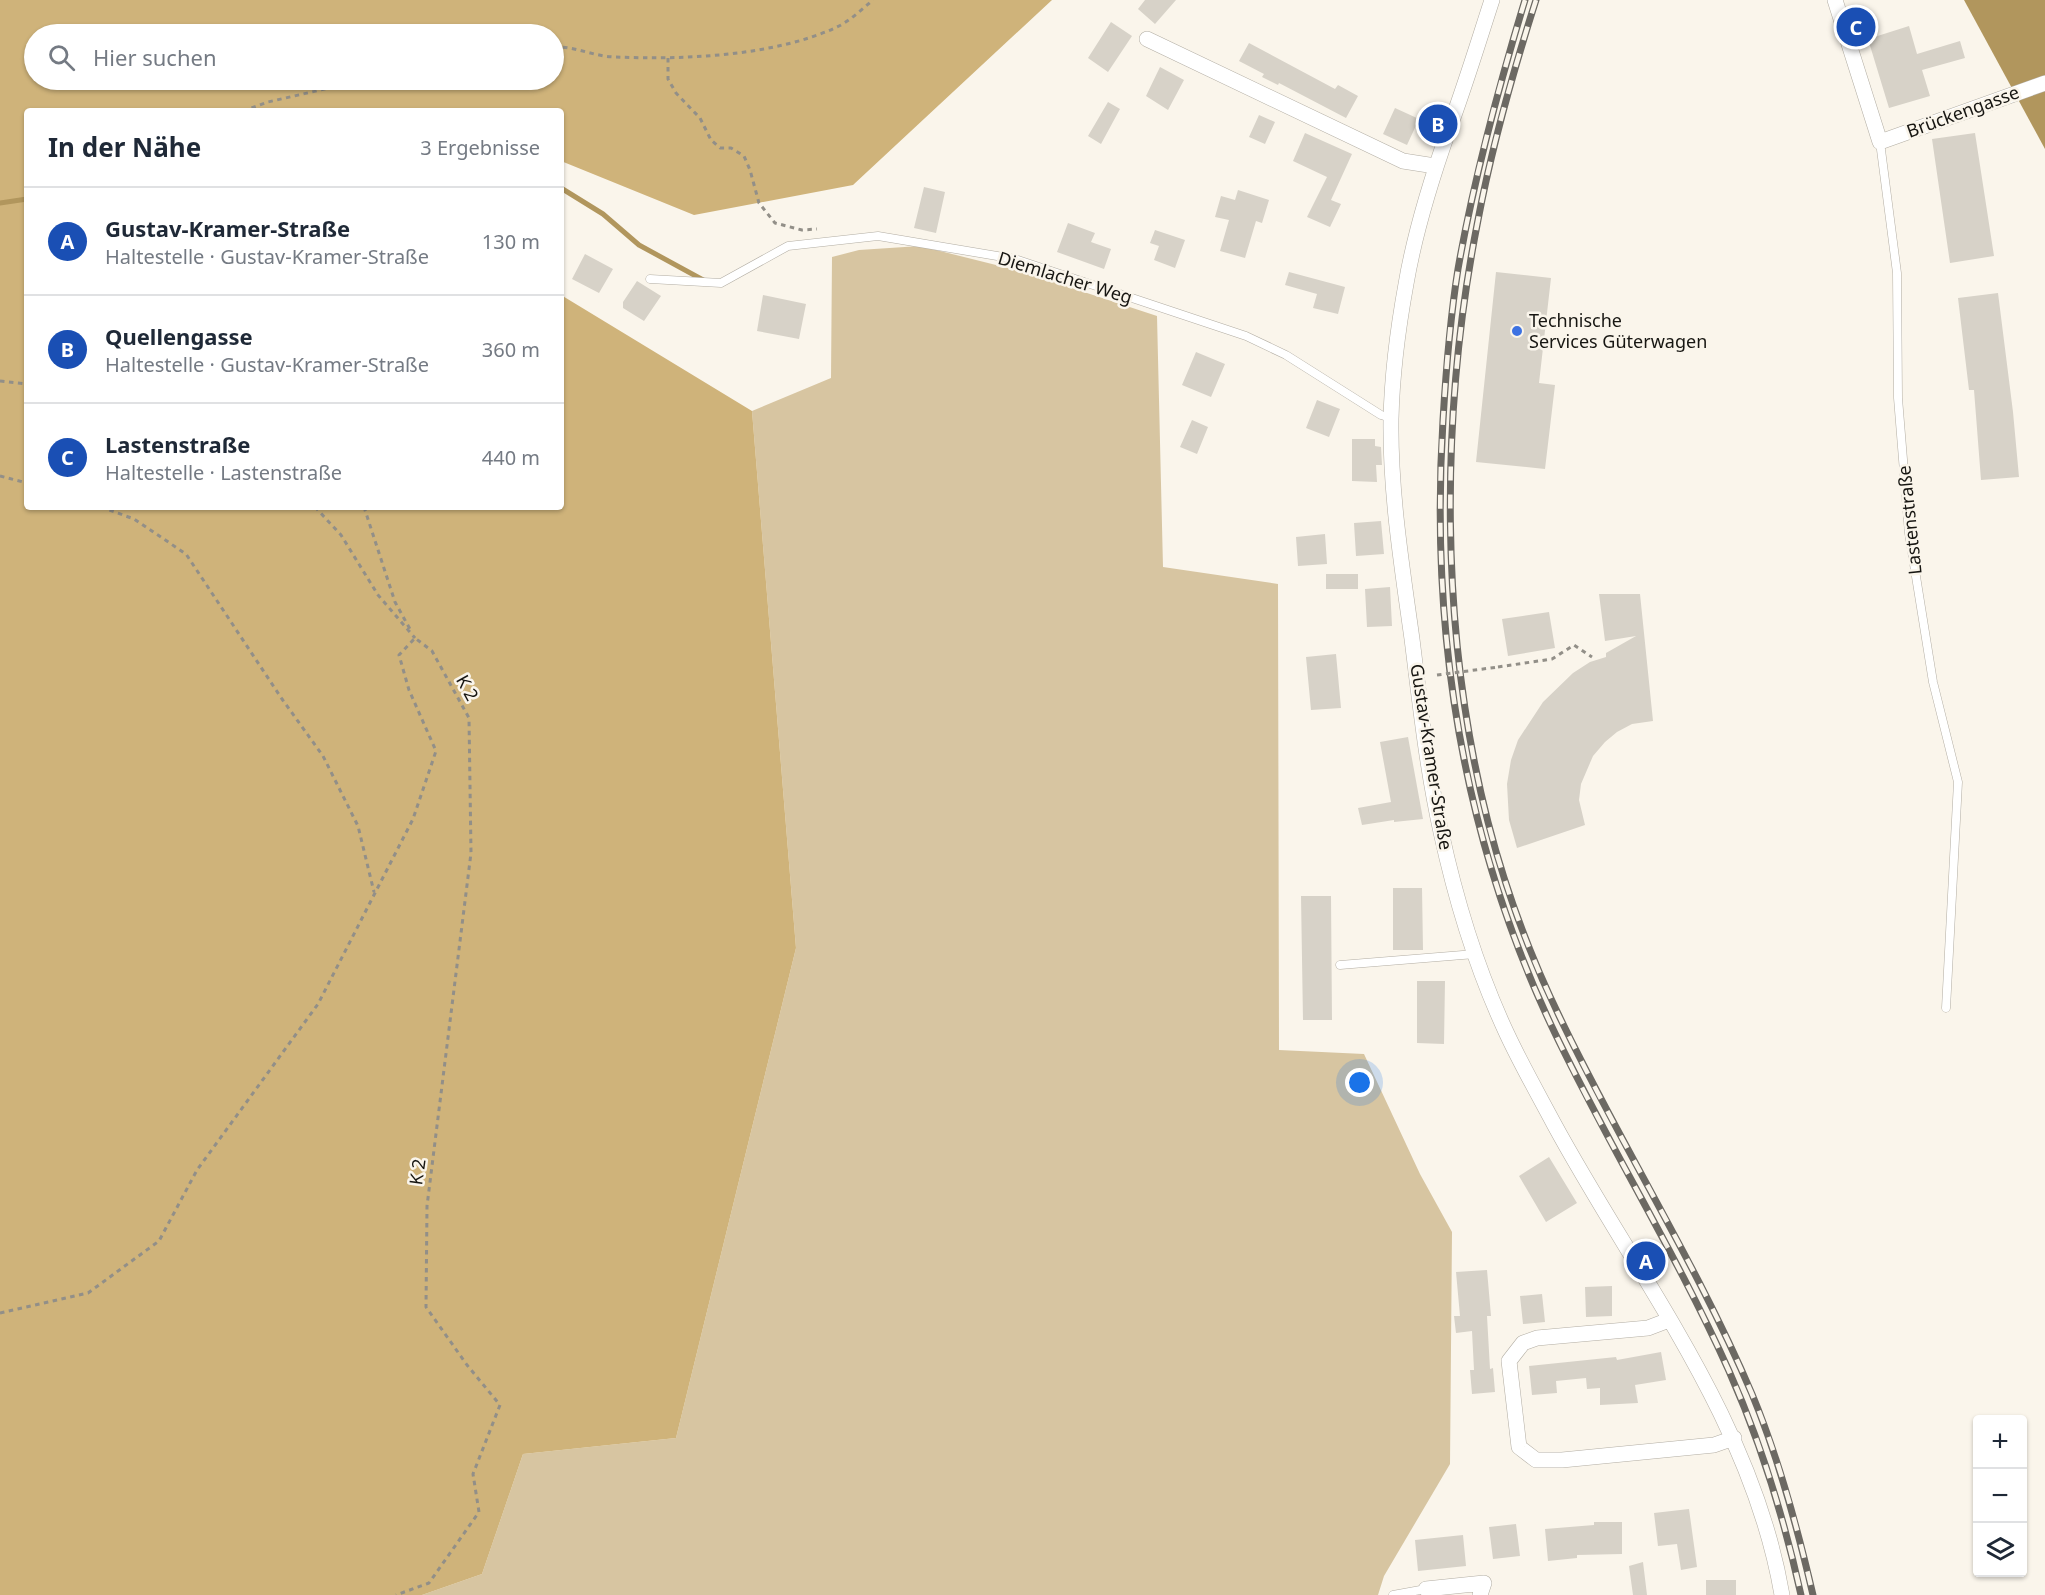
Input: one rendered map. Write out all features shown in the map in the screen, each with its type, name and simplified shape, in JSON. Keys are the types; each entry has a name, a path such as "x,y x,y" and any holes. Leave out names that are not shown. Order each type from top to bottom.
{"street":[{"name":"Gustav-Kramer-Straße","path":"1491,0 1435,166 1406,283 1396,356 1391,418 1399,544 1430,776 1445,851 1475,954 1506,1032 1600,1205 1701,1373 1734,1438 1761,1507 1782,1595"},
{"name":"Lastenstraße","path":"1836,0 1880,142"},
{"path":"1147,39 1402,161 1435,166"},
{"name":"Brückengasse","path":"1880,142 2045,83"},
{"path":"1669,1320 1648,1328 1537,1338 1523,1343 1509,1361 1519,1447 1536,1460 1562,1460 1714,1445 1734,1438"},
{"path":"1426,1589 1484,1583 1480,1595"}],"lane":[{"name":"Lastenstraße","path":"1880,142 1897,273 1898,398 1909,533 1933,682 1958,782 1946,1008"},
{"name":"Diemlacher Weg","path":"650,279 721,283 788,246 878,237 1015,259 1246,336 1286,355 1381,416 1391,418"},
{"path":"1340,965 1475,954"},
{"path":"1393,1595 1426,1589"}],"path":[{"path":"564,47 613,57 668,58 721,54 784,45 838,27 873,0"},
{"path":"668,58 668,79 676,93 700,118 711,140 720,148 732,148 744,156 759,203 775,223 802,230 829,229 841,240"},
{"path":"251,108 320,90"},
{"path":"0,381 24,384"},
{"path":"0,476 24,482"},
{"path":"109,510 134,519 186,554 282,699 323,756 358,826 375,894"},
{"path":"318,510 341,535 378,595 415,638"},
{"path":"365,510 395,602 415,638"},
{"path":"0,1313 88,1293 159,1241 197,1170 318,1004 413,819 436,751 409,690 399,654 415,638"},
{"name":"K 2","path":"396,1595 429,1583 480,1512 473,1474 500,1405 467,1365 426,1307 427,1206 471,852 469,718 432,651 415,638"},
{"path":"1437,675 1552,659 1574,645 1592,657"}],"shaded area":[{"path":"0,0 1052,0 853,185 694,215 564,162 564,108 24,108 24,510 564,510 564,297 752,411 796,948 676,1438 523,1454 482,1574 422,1595 0,1595"},
{"path":"1964,0 2045,0 2045,149"},
{"path":"920,246 1020,271 1157,316 1163,567 1278,584 1279,1050 1364,1054 1420,1174 1452,1232 1450,1464 1384,1576 1378,1595 422,1595 482,1574 523,1454 676,1438 796,948 752,411 831,378 832,257 859,250"}],"building":[{"path":"1145,0 1176,0 1155,24 1138,9"},
{"path":"1111,22 1132,36 1108,72 1088,58"},
{"path":"1909,26 1917,54 1960,41 1965,58 1922,70 1930,96 1889,108 1868,39"},
{"path":"1249,43 1335,89 1338,85 1358,96 1346,118 1279,83 1278,85 1262,77 1264,74 1239,61"},
{"path":"1160,67 1184,80 1168,110 1146,96"},
{"path":"1108,102 1120,109 1101,144 1088,136"},
{"path":"1395,108 1419,119 1407,145 1383,134"},
{"path":"1259,115 1275,122 1265,144 1249,137"},
{"path":"1305,133 1352,154 1331,200 1341,204 1330,227 1307,217 1327,177 1293,161"},
{"path":"1975,133 1994,256 1950,263 1932,139"},
{"path":"924,187 945,192 936,233 914,228"},
{"path":"1238,190 1269,200 1262,223 1256,221 1245,258 1220,251 1229,220 1215,217 1221,196 1235,200"},
{"path":"1068,223 1095,233 1091,242 1111,249 1104,269 1057,252"},
{"path":"1155,230 1185,240 1175,268 1154,260 1159,246 1150,243"},
{"path":"585,254 613,269 599,293 572,279"},
{"path":"1289,272 1345,287 1338,314 1313,308 1317,294 1285,285"},
{"name":"Technische Services Güterwagen","path":"1496,272 1551,278 1539,383 1555,385 1545,469 1476,462"},
{"path":"637,281 661,296 644,321 623,308 623,302"},
{"path":"1998,293 2019,477 1981,480 1974,390 1969,390 1958,298"},
{"path":"763,295 806,304 799,339 757,331"},
{"path":"1196,352 1225,364 1211,397 1182,385"},
{"path":"1317,400 1340,409 1329,437 1306,428"},
{"path":"1192,420 1208,427 1197,454 1180,447"},
{"path":"1352,439 1375,439 1375,446 1381,447 1382,465 1376,465 1377,482 1352,481"},
{"path":"1381,521 1384,554 1356,556 1354,523"},
{"path":"1325,534 1327,564 1298,566 1296,537"},
{"path":"1326,574 1358,574 1358,589 1326,589"},
{"path":"1390,587 1392,626 1367,627 1365,589"},
{"path":"1599,594 1640,594 1653,721 1632,724 1617,732 1593,756 1581,784 1579,800 1585,825 1517,848 1509,820 1507,784 1511,760 1518,740 1543,702 1573,673 1590,662 1606,657 1606,653 1636,636 1605,641"},
{"path":"1549,612 1555,648 1508,656 1502,619"},
{"path":"1336,654 1341,708 1311,710 1306,657"},
{"path":"1408,737 1423,819 1394,822 1394,820 1362,825 1358,808 1391,802 1380,742"},
{"path":"1393,888 1422,888 1423,950 1393,950"},
{"path":"1301,896 1331,896 1332,1020 1303,1020"},
{"path":"1417,981 1445,981 1444,1044 1417,1043"},
{"path":"1549,1157 1577,1203 1546,1222 1519,1176"},
{"path":"1487,1270 1491,1316 1487,1316 1490,1369 1493,1368 1495,1392 1472,1394 1470,1370 1474,1370 1472,1331 1456,1333 1454,1316 1460,1316 1456,1272"},
{"path":"1612,1286 1612,1316 1586,1317 1585,1287"},
{"path":"1542,1294 1545,1322 1523,1324 1520,1296"},
{"path":"1661,1352 1666,1380 1635,1385 1638,1403 1600,1405 1600,1388 1587,1389 1586,1378 1556,1381 1557,1393 1532,1395 1529,1366 1616,1357 1617,1360"},
{"path":"1689,1509 1697,1567 1681,1570 1677,1544 1658,1546 1654,1513"},
{"path":"1594,1522 1622,1522 1622,1554 1577,1555 1577,1558 1548,1561 1545,1529 1594,1525"},
{"path":"1516,1524 1520,1556 1493,1559 1489,1527"},
{"path":"1463,1535 1466,1566 1418,1571 1415,1540"},
{"path":"1643,1562 1647,1595 1633,1595 1629,1566"},
{"path":"1706,1580 1736,1580 1736,1595 1706,1595"}],"waterway":[{"path":"564,190 603,214 639,245 705,281"},
{"path":"0,203 24,199"}],"railway":[{"path":"1525,0 1496,100 1471,201 1458,269 1449,344 1440,499 1442,577 1448,654 1459,731 1475,806 1495,881 1521,955 1573,1070 1687,1284 1729,1371 1771,1481 1801,1595"},
{"path":"1536,0 1504,109 1484,192 1466,293 1457,368 1450,521 1453,598 1460,674 1472,749 1495,848 1531,951 1552,1001 1587,1072 1685,1254 1752,1394 1787,1493 1813,1595"}],"place":[{"name":"Lastenstraße","path":"1856,27"},
{"name":"Quellengasse","path":"1438,124"},
{"name":"Technische Services Güterwagen","path":"1517,331"},
{"name":"Gustav-Kramer-Straße","path":"1646,1261"}]}
